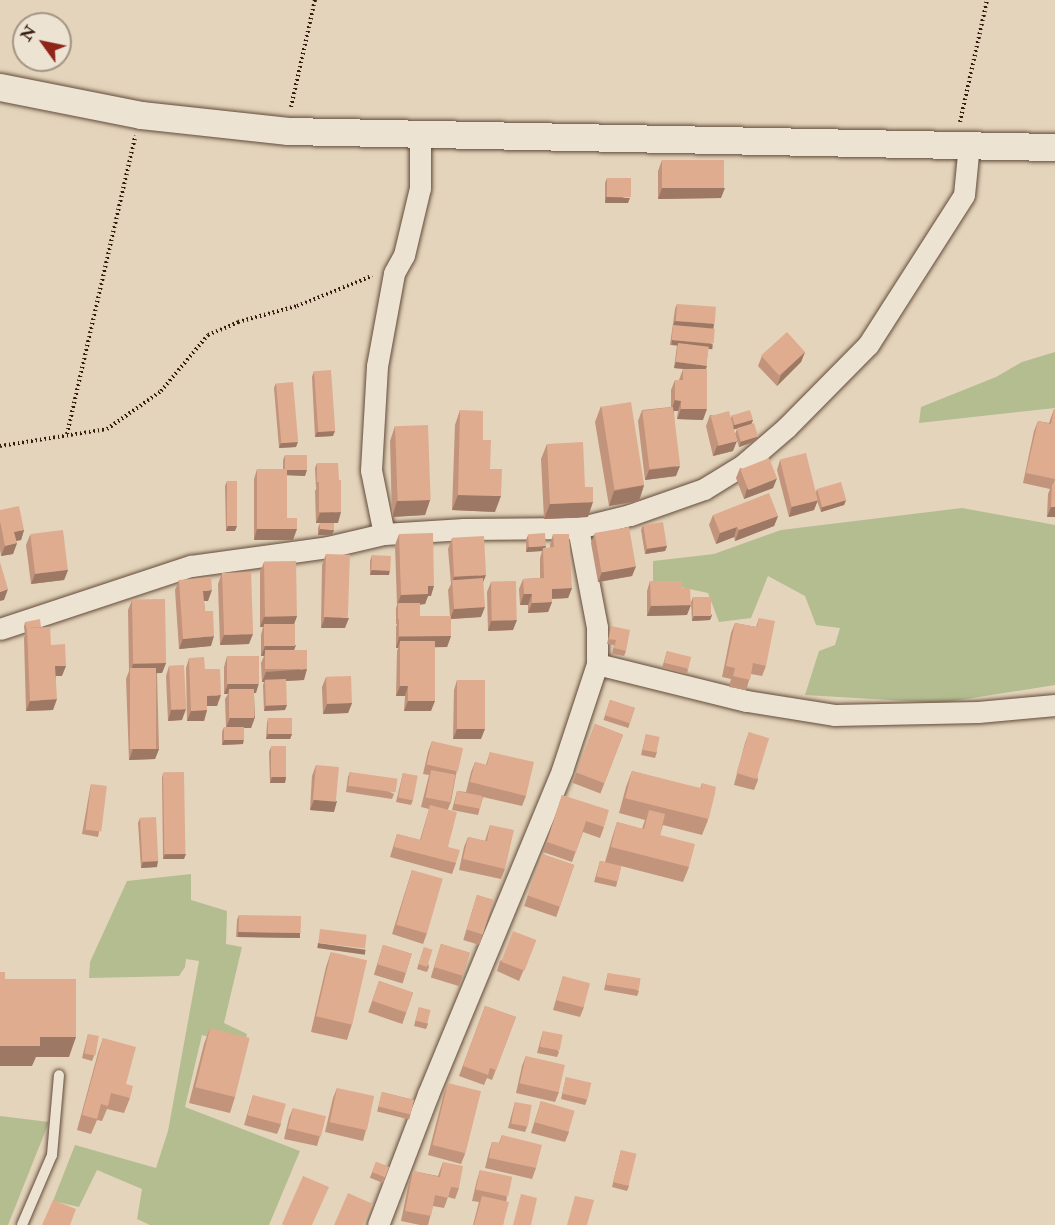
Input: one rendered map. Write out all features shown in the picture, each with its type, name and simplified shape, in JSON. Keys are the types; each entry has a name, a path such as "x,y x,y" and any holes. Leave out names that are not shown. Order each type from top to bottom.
{"street":[{"path":"0,87 141,115 288,131 1055,147"},
{"path":"384,534 371,470 377,366 394,273 404,255 420,188 420,133"},
{"path":"0,629 191,566 328,547 384,534 464,529 578,528 652,509 704,489 743,465 837,379 868,345 964,195 962,144"},
{"path":"378,1225 428,1094 562,770 597,664 597,627 578,528"},
{"path":"597,664 747,701 834,715 978,712 1055,705"}],"lane":[{"path":"22,1225 52,1155 59,1075"}],"path":[{"path":"288,131 290,112 315,0"},
{"path":"962,144 987,0"},
{"path":"68,434 141,115"},
{"path":"0,446 107,429 161,391 208,335 238,322 297,306 366,277 394,273"}],"green space":[{"path":"1055,352 1055,408 919,423 921,407 996,377 1022,362"},
{"path":"962,508 1055,525 1055,685 941,703 805,695 819,651 835,645 840,628 816,625 805,596 768,576 751,618 719,622 708,593 653,581 653,561 714,554 781,530"},
{"path":"191,874 191,900 227,911 226,944 242,947 224,1023 247,1034 245,1046 202,1035 185,1107 300,1151 269,1225 150,1225 137,1219 142,1189 97,1170 79,1207 53,1201 75,1145 156,1168 168,1131 199,961 186,959 185,967 179,976 89,978 90,962 127,881"},
{"path":"0,1116 49,1122 8,1225 0,1225"}],"building":[{"path":"662,160 724,160 724,188 662,188"},
{"path":"607,178 631,178 631,197 607,197"},
{"path":"677,304 716,307 715,324 676,321"},
{"path":"673,325 715,329 714,344 672,340"},
{"path":"787,332 805,352 779,375 761,355"},
{"path":"678,343 709,347 706,366 676,362"},
{"path":"683,369 707,369 707,409 681,409 681,401 675,400 675,380 683,380"},
{"path":"331,370 335,431 318,432 314,371"},
{"path":"293,382 298,442 281,443 276,383"},
{"path":"631,402 644,485 615,490 601,407"},
{"path":"673,407 680,466 649,469 642,411"},
{"path":"1054,409 1055,479 1026,473 1038,421 1051,424"},
{"path":"460,410 483,411 483,440 491,440 490,469 502,469 501,496 458,495"},
{"path":"750,410 753,420 735,425 732,416"},
{"path":"729,411 737,441 719,446 711,416"},
{"path":"754,423 758,436 741,442 737,428"},
{"path":"428,425 431,500 398,501 395,426"},
{"path":"583,442 585,487 593,487 593,502 550,504 547,444"},
{"path":"806,453 818,501 792,507 780,460"},
{"path":"285,455 307,455 307,470 285,469"},
{"path":"769,458 777,478 748,490 740,470"},
{"path":"317,463 338,463 339,480 317,482"},
{"path":"257,469 287,469 287,518 297,518 297,529 257,529"},
{"path":"319,480 341,480 341,512 319,512"},
{"path":"227,481 237,481 237,526 227,526"},
{"path":"841,482 846,500 822,507 817,489"},
{"path":"1052,484 1055,484 1055,507 1051,507"},
{"path":"769,493 778,516 739,530 737,527 720,533 713,515"},
{"path":"19,506 24,530 14,532 17,543 5,546 0,510"},
{"path":"663,522 667,546 647,549 643,525"},
{"path":"320,523 334,523 334,530 320,529"},
{"path":"629,527 636,566 601,572 595,533"},
{"path":"63,530 68,570 35,574 30,534"},
{"path":"433,533 434,586 428,586 428,594 401,595 399,534"},
{"path":"545,533 546,546 529,547 528,534"},
{"path":"553,534 569,534 572,588 552,589 552,602 532,603 532,594 524,594 523,579 544,578 543,548 554,547"},
{"path":"484,536 486,575 454,577 452,538"},
{"path":"326,554 350,555 348,618 324,617"},
{"path":"372,555 391,556 390,571 371,570"},
{"path":"296,561 297,616 265,617 264,562"},
{"path":"0,562 8,589 0,592"},
{"path":"251,572 253,634 224,635 222,573"},
{"path":"211,577 212,590 203,591 205,611 213,611 214,636 183,639 179,580"},
{"path":"483,578 485,607 454,609 452,580"},
{"path":"491,581 516,581 517,620 492,620"},
{"path":"650,581 682,581 682,588 690,588 691,605 651,606"},
{"path":"693,597 711,597 711,616 693,616"},
{"path":"165,599 166,663 133,664 132,600"},
{"path":"398,603 420,603 420,616 399,617 398,619"},
{"path":"399,616 451,616 451,636 399,636"},
{"path":"759,618 775,621 766,666 753,663 750,680 733,676 735,668 726,666 735,623 757,627"},
{"path":"40,619 41,627 27,628 27,630 25,622"},
{"path":"264,624 295,624 295,646 264,646"},
{"path":"611,626 630,630 626,651 614,648 616,640 609,639"},
{"path":"50,627 51,645 65,644 66,666 55,666 57,699 30,701 27,628"},
{"path":"400,641 435,641 435,701 408,701 408,686 400,686"},
{"path":"265,650 307,650 307,669 265,669"},
{"path":"667,651 691,657 688,669 664,663"},
{"path":"227,656 259,656 259,684 227,684"},
{"path":"204,657 205,669 220,669 221,695 207,696 207,710 191,711 189,658"},
{"path":"184,665 186,709 171,710 169,666"},
{"path":"130,668 156,668 156,749 130,749"},
{"path":"351,676 352,703 327,704 326,677"},
{"path":"286,679 287,705 266,706 265,680"},
{"path":"457,680 485,680 485,729 457,729"},
{"path":"229,689 254,689 254,718 229,718"},
{"path":"610,700 635,708 630,723 605,715"},
{"path":"268,718 292,718 292,734 268,734"},
{"path":"595,724 623,735 604,783 576,773"},
{"path":"224,727 244,727 244,740 224,740"},
{"path":"749,732 769,738 757,779 736,773"},
{"path":"646,734 660,737 656,753 643,750"},
{"path":"432,741 463,748 458,772 427,764"},
{"path":"271,746 286,746 286,777 271,777"},
{"path":"490,752 534,762 526,796 470,782 475,762 487,765"},
{"path":"316,765 339,767 336,802 313,800"},
{"path":"431,770 456,775 450,802 426,797"},
{"path":"632,771 715,792 709,819 625,798"},
{"path":"163,772 184,772 185,854 164,854"},
{"path":"350,772 398,779 396,793 348,786"},
{"path":"403,773 418,776 413,800 398,798"},
{"path":"702,783 716,787 715,792 701,789"},
{"path":"91,784 107,786 101,832 85,830"},
{"path":"457,791 483,796 480,809 455,804"},
{"path":"562,795 609,810 604,827 586,821 576,852 547,842"},
{"path":"430,805 457,812 448,847 460,850 456,863 394,847 397,834 421,840"},
{"path":"649,810 665,814 660,835 695,844 689,867 611,847 617,822 644,829"},
{"path":"156,817 158,861 142,862 140,818"},
{"path":"490,825 514,830 505,869 463,859 468,837 487,841"},
{"path":"542,854 574,865 560,907 528,896"},
{"path":"600,861 621,866 618,882 596,877"},
{"path":"412,870 443,879 427,934 396,925"},
{"path":"477,895 493,900 483,934 466,929"},
{"path":"239,915 301,916 301,933 239,932"},
{"path":"320,929 367,935 365,949 318,943"},
{"path":"513,931 536,940 525,971 501,962"},
{"path":"441,944 470,953 463,976 434,967"},
{"path":"383,945 412,954 406,973 377,964"},
{"path":"424,947 433,950 427,967 418,964"},
{"path":"331,952 367,960 352,1025 316,1016"},
{"path":"0,972 5,972 5,979 76,979 76,1037 40,1037 40,1046 0,1046"},
{"path":"608,973 641,978 639,990 606,985"},
{"path":"563,976 590,983 584,1007 557,1000"},
{"path":"379,981 413,993 406,1013 372,1001"},
{"path":"485,1006 516,1017 496,1070 490,1068 488,1075 463,1066"},
{"path":"419,1007 431,1010 427,1023 416,1021"},
{"path":"210,1028 250,1038 235,1097 195,1087"},
{"path":"543,1031 563,1035 560,1051 540,1047"},
{"path":"88,1034 99,1036 95,1056 85,1054"},
{"path":"103,1038 136,1047 126,1084 133,1086 130,1098 111,1093 108,1106 101,1104 97,1119 82,1115"},
{"path":"526,1056 565,1065 559,1092 520,1083"},
{"path":"566,1077 591,1083 588,1099 562,1094"},
{"path":"448,1083 481,1091 466,1153 433,1145"},
{"path":"337,1088 374,1096 367,1130 330,1122"},
{"path":"382,1092 414,1100 410,1115 378,1107"},
{"path":"253,1095 286,1104 280,1124 248,1115"},
{"path":"541,1101 575,1111 569,1132 535,1122"},
{"path":"515,1102 532,1105 528,1127 511,1124"},
{"path":"293,1108 326,1116 321,1137 288,1128"},
{"path":"502,1135 542,1145 536,1168 489,1158 492,1142 500,1143"},
{"path":"621,1150 637,1154 629,1186 613,1182"},
{"path":"376,1162 389,1167 385,1177 372,1172"},
{"path":"443,1162 463,1166 459,1188 451,1187 448,1198 435,1195 431,1216 405,1211 413,1171 440,1177"},
{"path":"480,1170 512,1177 508,1196 476,1190"},
{"path":"303,1176 329,1187 312,1225 283,1225 282,1224"},
{"path":"348,1193 373,1204 363,1225 334,1225"},
{"path":"521,1194 537,1198 531,1225 513,1225"},
{"path":"482,1196 509,1202 503,1225 474,1225"},
{"path":"575,1196 594,1200 587,1225 567,1225"},
{"path":"53,1200 76,1209 70,1225 42,1225"}]}
